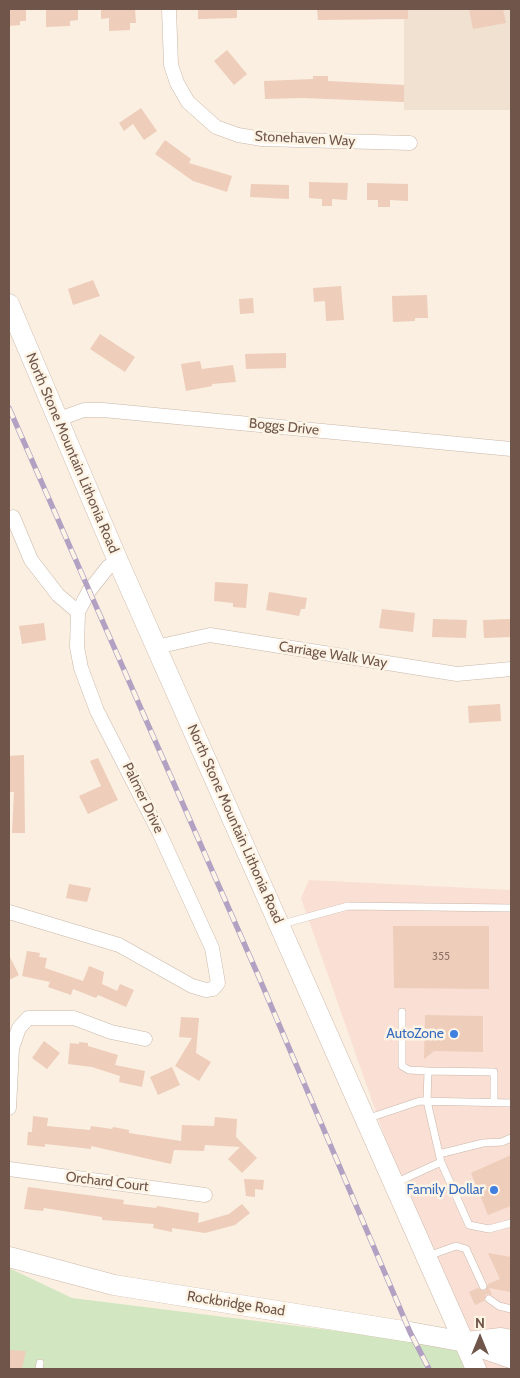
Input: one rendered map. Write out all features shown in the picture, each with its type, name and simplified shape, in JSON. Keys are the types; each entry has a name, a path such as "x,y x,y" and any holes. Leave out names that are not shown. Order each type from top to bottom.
{"main road":[{"name":"North Stone Mountain Lithonia Road","path":"9,304 118,561 476,1369"},
{"name":"Rockbridge Road","path":"9,1257 114,1285 465,1342 511,1358"},
{"name":"Rockbridge Road","path":"465,1342 501,1338 511,1340"}],"street":[{"name":"Stonehaven Way","path":"169,9 171,65 177,83 188,102 216,127 238,135 262,139 410,143"},
{"name":"Boggs Drive","path":"59,420 84,410 103,410 511,449"},
{"path":"13,517 31,560 58,595 78,612"},
{"name":"Palmer Drive","path":"9,912 119,946 192,986 206,990 213,989 218,983 212,948 159,832 97,711 84,676 77,647 78,612 89,592 108,567 118,561"},
{"name":"Carriage Walk Way","path":"156,646 210,636 457,674 511,669"},
{"path":"9,1108 12,1048 19,1028 28,1018 74,1018 111,1032 144,1039"},
{"name":"Orchard Court","path":"9,1169 205,1194"}],"lane":[{"path":"279,924 348,906 511,908"},
{"path":"402,1012 402,1066 408,1070 494,1072 494,1102"},
{"path":"428,1071 427,1101 441,1162 469,1225 489,1229 511,1223"},
{"path":"366,1119 407,1103 427,1101 511,1103"},
{"path":"439,1154 484,1143 502,1142 511,1138"},
{"path":"394,1183 441,1162"},
{"path":"427,1257 456,1246 466,1249 483,1286"},
{"path":"489,1299 499,1306 511,1309"}],"shaded area":[{"path":"404,9 511,9 511,110 404,110"},
{"path":"309,880 511,890 511,1369 468,1369 458,1346 301,898"}],"green space":[{"path":"9,1268 72,1298 458,1346 468,1369 9,1369"}],"building":[{"path":"9,9 26,9 26,21 20,21 20,25 9,26"},
{"path":"46,9 78,9 78,20 70,21 70,26 46,27"},
{"path":"101,9 135,9 136,23 130,23 130,30 109,31 109,18 101,19"},
{"path":"198,9 237,9 237,18 198,19"},
{"path":"317,9 408,9 408,19 318,20"},
{"path":"469,9 503,9 506,23 473,29"},
{"path":"227,50 247,74 234,85 214,61"},
{"path":"313,76 328,76 328,81 404,85 404,102 303,98 265,99 264,81 313,79"},
{"path":"141,108 157,131 144,140 133,124 124,131 119,123"},
{"path":"165,140 191,159 189,163 232,176 227,192 193,181 155,154"},
{"path":"309,182 348,183 347,200 332,199 332,206 322,206 322,199 309,198"},
{"path":"367,183 408,184 408,201 390,200 390,207 378,207 378,200 367,200"},
{"path":"251,184 289,185 289,199 250,197"},
{"path":"93,280 100,296 73,305 68,289"},
{"path":"341,286 344,320 326,321 325,301 314,302 313,288"},
{"path":"427,295 428,318 415,318 415,321 393,322 392,296"},
{"path":"253,298 254,313 240,314 239,299"},
{"path":"100,334 135,357 125,372 90,349"},
{"path":"286,353 286,368 246,369 245,354"},
{"path":"200,361 202,369 233,365 236,382 212,384 212,386 186,391 181,364"},
{"path":"215,582 248,584 246,608 233,607 233,603 214,601"},
{"path":"269,592 307,598 305,609 301,609 299,616 266,610"},
{"path":"382,609 415,613 413,632 379,628"},
{"path":"433,619 467,620 466,638 432,637"},
{"path":"511,619 511,637 484,638 483,620"},
{"path":"44,623 46,640 22,644 19,626"},
{"path":"500,704 501,721 469,723 468,706"},
{"path":"24,755 25,833 12,833 14,792 9,792 9,756"},
{"path":"98,758 118,800 88,814 79,796 101,786 90,761"},
{"path":"69,884 91,888 87,902 66,898"},
{"path":"393,926 489,926 489,989 394,988"},
{"path":"27,951 40,953 39,957 47,958 45,968 83,981 89,966 104,972 102,984 117,991 120,984 134,990 126,1007 98,995 96,998 73,989 71,995 48,987 50,982 22,976"},
{"path":"9,955 19,975 9,980"},
{"name":"AutoZone","path":"425,1015 483,1016 483,1052 434,1051 424,1059"},
{"path":"181,1017 199,1018 196,1053 211,1062 199,1081 175,1066 192,1038 179,1037"},
{"path":"44,1041 60,1053 47,1069 32,1058"},
{"path":"79,1042 88,1043 88,1046 118,1055 115,1065 145,1071 142,1087 119,1082 120,1076 92,1067 68,1064 70,1043 79,1044"},
{"path":"172,1067 180,1085 158,1095 150,1077"},
{"path":"33,1116 48,1118 47,1126 90,1130 91,1126 112,1129 113,1127 129,1130 129,1133 181,1141 182,1125 214,1126 215,1117 237,1119 236,1137 257,1158 242,1173 228,1159 240,1147 205,1145 204,1151 174,1150 171,1164 91,1146 91,1149 45,1144 45,1147 27,1145 28,1132 32,1132"},
{"name":"Family Dollar","path":"511,1155 511,1206 488,1215 471,1173"},
{"path":"244,1179 264,1180 263,1190 255,1189 255,1197 246,1196"},
{"path":"28,1187 124,1200 123,1204 156,1208 157,1206 199,1213 198,1223 229,1214 242,1204 250,1213 235,1225 205,1233 172,1228 172,1232 153,1228 154,1224 102,1220 102,1217 44,1208 43,1211 24,1209"},
{"path":"488,1253 511,1257 511,1292 489,1288 492,1295 486,1294 484,1301 475,1305 469,1292 478,1288 485,1291 488,1284 500,1279"},
{"path":"9,1350 26,1351 22,1369 9,1369"}],"railway":[{"path":"9,408 258,975 410,1332 429,1369"}],"place":[{"name":"AutoZone","path":"454,1034"},
{"name":"Family Dollar","path":"494,1190"}]}
